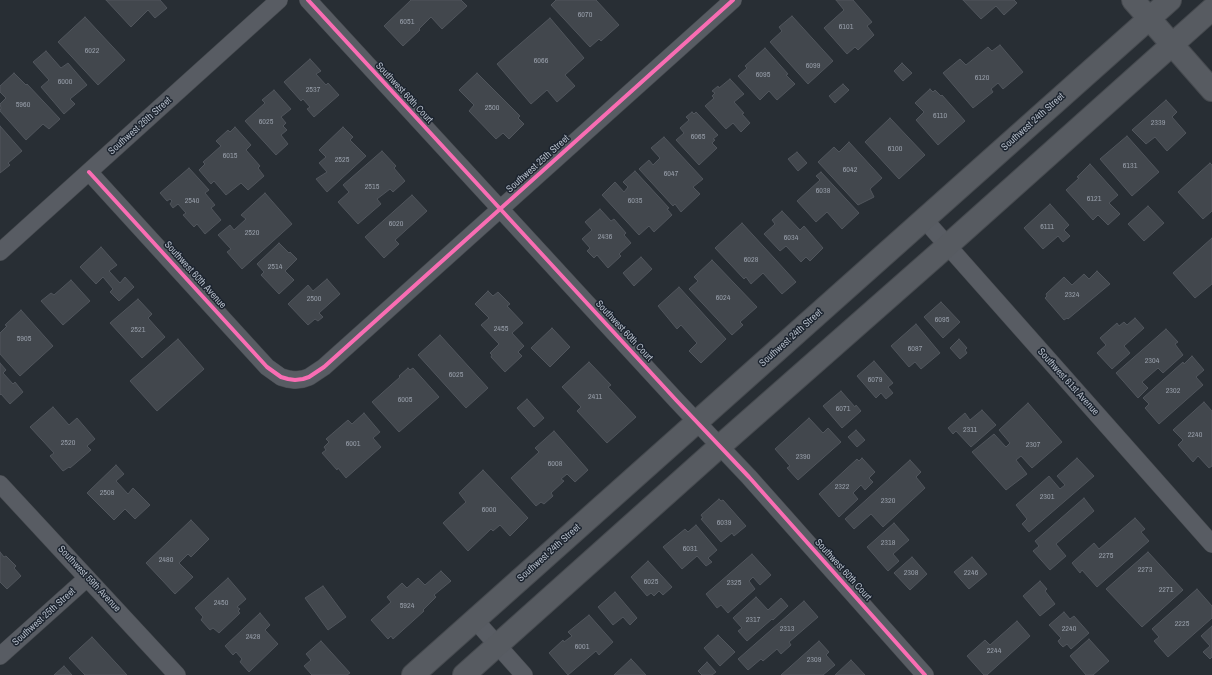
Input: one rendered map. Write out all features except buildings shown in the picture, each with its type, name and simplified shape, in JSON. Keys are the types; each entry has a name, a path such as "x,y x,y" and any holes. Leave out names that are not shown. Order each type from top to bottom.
{"main road":[{"path":"1133,0 1212,90"},
{"name":"Southwest 24th Street","path":"413,675 1170,0"},
{"path":"464,675 1212,9"}],"street":[{"name":"Southwest 26th Street","path":"0,252 279,0"},
{"name":"Southwest 60th Court","path":"308,0 720,446 925,675"},
{"name":"Southwest 25th Street","path":"295,380 309,377 324,367 733,0"},
{"name":"Southwest 60th Avenue","path":"89,172 267,367 281,377 295,380"},
{"name":"Southwest 61st Avenue","path":"924,219 1212,544"},
{"name":"Southwest 59th Avenue","path":"0,484 177,675"},
{"name":"Southwest 25th Street","path":"0,656 87,578"},
{"path":"475,620 524,675"}],"cycle path":[{"path":"308,0 676,400 749,477 925,675"},
{"path":"89,172 267,367 281,377 295,380 303,379 309,377 324,367 733,0"}]}
